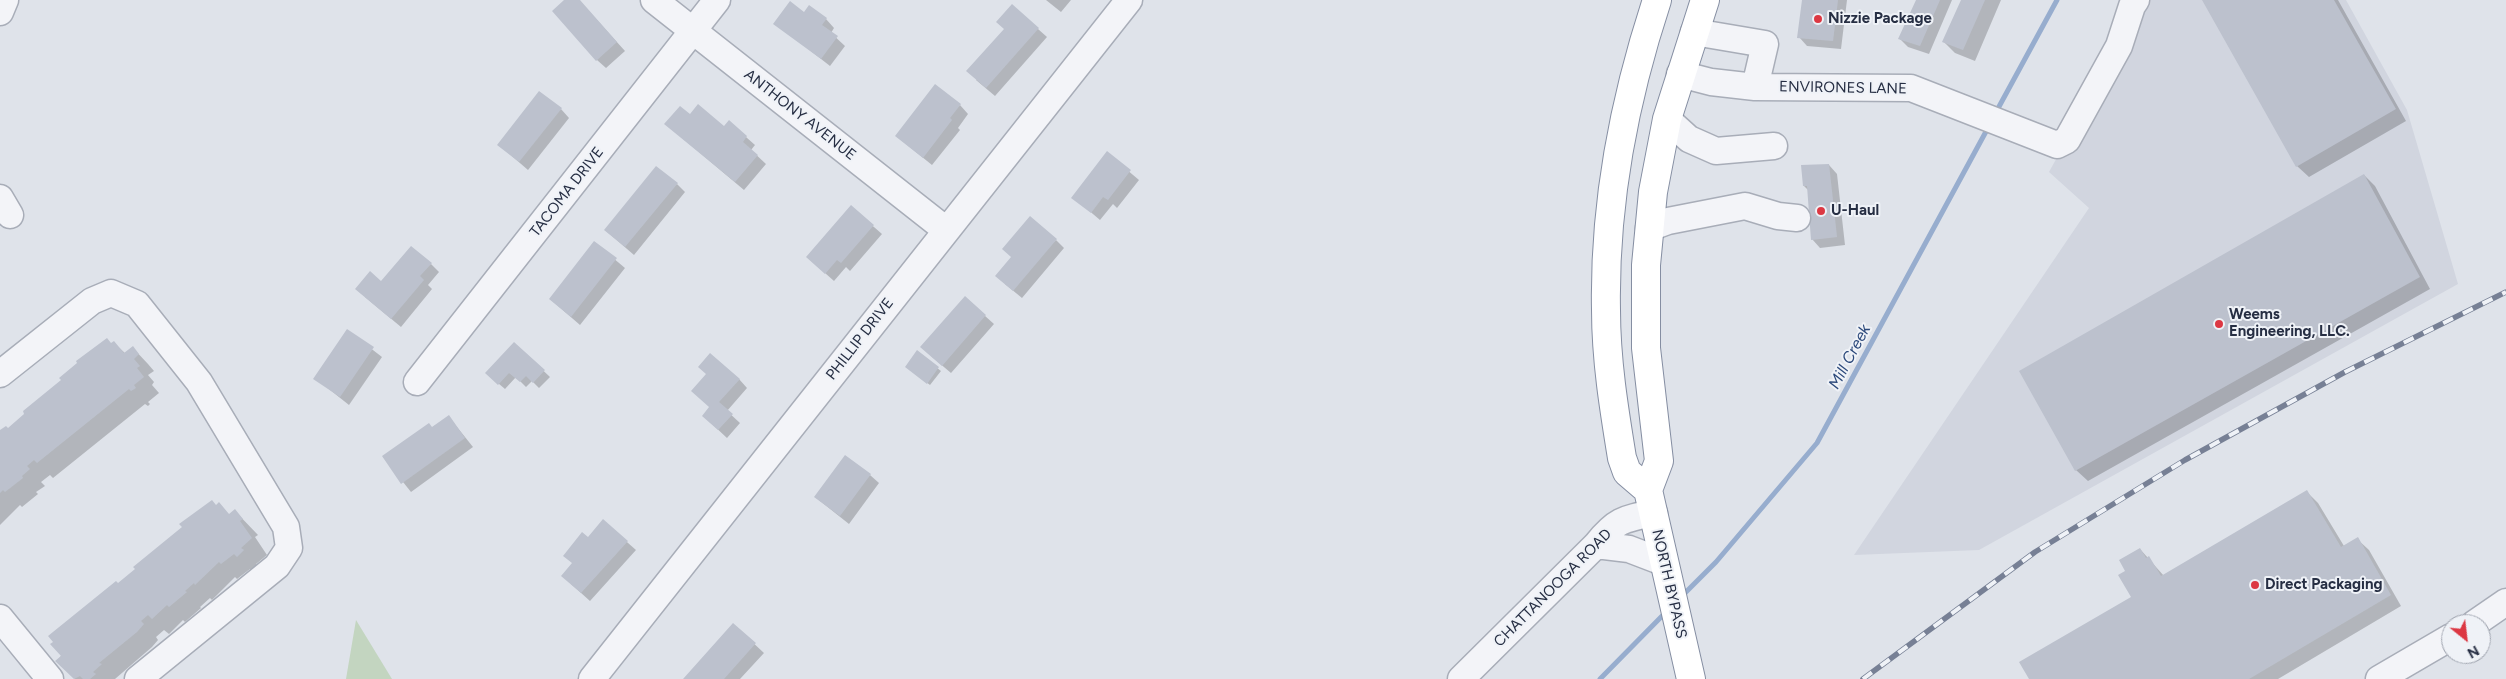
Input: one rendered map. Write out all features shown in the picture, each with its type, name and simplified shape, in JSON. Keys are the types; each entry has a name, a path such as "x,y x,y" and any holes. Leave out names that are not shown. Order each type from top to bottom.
{"highway":[{"path":"1651,501 1627,472 1622,458 1609,367 1606,280 1614,184 1624,122 1639,59 1657,0"},
{"path":"1651,501 1659,461 1646,348 1649,228 1658,159 1667,119 1705,0"},
{"name":"NORTH BYPASS","path":"1651,501 1663,562 1691,679"}],"street":[{"path":"0,12 5,0"},
{"name":"ANTHONY AVENUE","path":"654,0 946,230"},
{"name":"TACOMA DRIVE","path":"417,382 717,0"},
{"name":"PHILLIP DRIVE","path":"592,679 1129,0"},
{"name":"ENVIRONES LANE","path":"1680,74 1711,82 1755,87 1911,88 2058,145 2067,140 2119,46 2136,0"},
{"path":"1694,32 1765,44 1755,87"},
{"path":"1667,119 1689,139 1716,152 1774,146"},
{"path":"1649,228 1668,221 1745,206 1778,216 1797,218"},
{"path":"0,374 92,301 111,293 137,304 199,382 286,526 289,548 277,566 138,679"},
{"name":"CHATTANOOGA ROAD","path":"1461,679 1596,545 1608,530 1651,501"},
{"path":"1596,545 1629,549 1663,562"},
{"path":"2489,614 2506,602"},
{"path":"0,618 50,679"},
{"path":"2379,679 2441,644"}],"shaded area":[{"path":"2144,0 2346,0 2407,110 2458,284 1979,550 1854,555 2089,208 2049,172"}],"green space":[{"path":"356,620 392,679 346,679"}],"building":[{"path":"564,0 580,0 617,42 596,61 552,11"},
{"name":"Nizzie Package","path":"1802,0 1838,0 1833,41 1797,38"},
{"path":"1916,0 1940,0 1920,46 1898,39"},
{"path":"1961,0 1985,0 1963,50 1942,42"},
{"path":"2202,0 2334,0 2396,109 2296,167"},
{"path":"790,1 804,12 809,5 827,18 822,25 838,36 821,59 773,24"},
{"path":"1012,4 1039,28 986,88 966,71 1004,29 996,22"},
{"path":"935,84 961,104 950,118 952,120 923,158 895,136"},
{"path":"539,91 562,108 519,162 497,145"},
{"path":"698,104 724,126 729,120 747,136 743,142 758,155 735,182 664,124 680,106 690,114"},
{"path":"1107,151 1131,170 1108,200 1103,197 1091,213 1071,198"},
{"name":"U-Haul","path":"1829,164 1837,237 1811,240 1807,186 1803,186 1801,165"},
{"path":"656,166 678,183 625,247 604,230"},
{"name":"Weems Engineering, LLC.","path":"2364,174 2420,277 2075,471 2019,371"},
{"path":"851,205 874,225 841,263 837,260 825,274 806,257"},
{"path":"1030,216 1057,239 1013,291 995,276 1011,257 1002,249"},
{"path":"594,241 617,258 571,317 549,299"},
{"path":"411,246 432,263 420,276 424,280 391,319 355,289 370,271 381,281"},
{"path":"965,296 986,315 942,366 920,347"},
{"path":"347,329 374,347 340,397 313,379"},
{"path":"107,338 111,343 114,341 124,353 133,346 139,354 134,359 140,366 137,368 144,377 134,385 136,388 131,391 129,389 37,463 34,460 27,466 30,469 22,476 23,478 5,492 3,490 0,493 0,430 6,426 8,428 24,414 23,411 61,380 59,378 77,363 76,361"},
{"path":"514,342 545,370 533,383 526,376 520,382 509,373 498,385 485,373"},
{"path":"917,350 939,367 927,384 905,367"},
{"path":"710,353 740,379 719,402 733,414 718,430 702,416 709,407 691,391 706,374 698,367"},
{"path":"449,415 465,438 401,484 382,456 429,423 432,427"},
{"path":"845,455 871,474 840,516 814,497"},
{"name":"Direct Packaging","path":"2307,490 2341,547 2358,537 2391,595 2249,679 2029,679 2019,662 2131,597 2118,575 2125,571 2119,560 2140,548 2146,558 2149,556 2161,576"},
{"path":"212,500 216,505 219,502 229,514 235,509 243,519 240,521 252,538 241,548 244,550 237,557 234,554 221,564 219,562 195,585 194,583 185,591 187,592 169,607 167,605 152,619 148,615 141,621 144,624 137,632 99,663 102,664 93,672 96,674 90,679 83,679 80,676 74,679 55,661 61,656 50,644 53,642 48,636 116,581 118,583 135,569 133,567 182,527 179,524"},
{"path":"603,519 628,541 581,593 561,576 572,563 563,556 582,532 588,537"},
{"path":"733,623 756,643 724,679 683,679"}],"waterway":[{"name":"Mill Creek","path":"1995,114 2057,0"},
{"name":"Mill Creek","path":"1681,597 1716,562 1817,443 1989,126"},
{"name":"Mill Creek","path":"1600,679 1666,612"}],"railway":[{"path":"1863,679 2035,552 2185,460 2345,372 2506,292"}],"place":[{"name":"Nizzie Package","path":"1818,19"},
{"name":"U-Haul","path":"1821,211"},
{"name":"Weems Engineering, LLC.","path":"2219,324"},
{"name":"Direct Packaging","path":"2255,585"}]}
